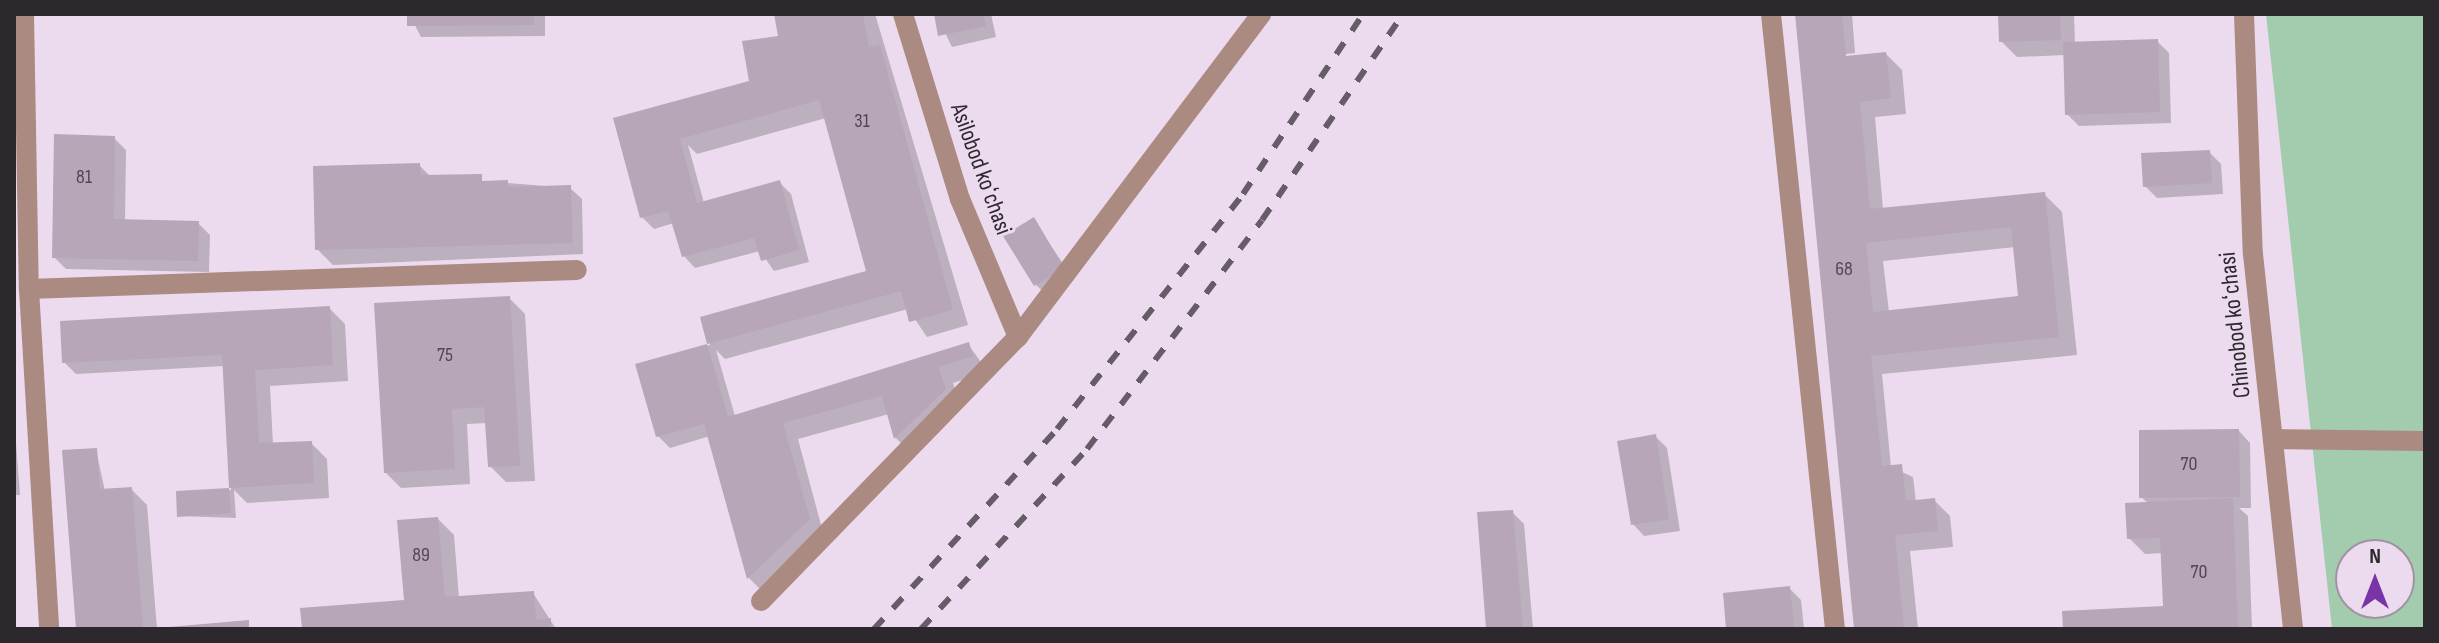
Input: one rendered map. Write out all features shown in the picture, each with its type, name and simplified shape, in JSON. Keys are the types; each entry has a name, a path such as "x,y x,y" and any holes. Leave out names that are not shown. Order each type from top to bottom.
{"street":[{"path":"24,14 21,240 29,289 49,629"},
{"name":"Asilobod koʻchasi","path":"903,14 960,199 1018,337"},
{"path":"761,601 1018,337 1261,14"},
{"path":"1771,14 1835,629"},
{"name":"Chinobod koʻchasi","path":"2244,14 2253,254 2293,629"},
{"path":"29,289 577,270"},
{"path":"2273,439 2425,441"}],"green space":[{"path":"2266,14 2425,14 2425,629 2332,629"}],"building":[{"path":"407,14 534,14 534,25 407,26"},
{"path":"774,14 863,14 869,47 880,45 953,310 909,322 901,291 707,344 700,317 866,271 819,100 680,139 697,203 780,180 799,250 761,261 754,238 682,257 668,211 640,218 613,118 749,81 742,41 778,36"},
{"path":"934,14 983,14 986,26 938,36"},
{"path":"1795,14 1842,14 1846,56 1886,52 1891,98 1860,102 1870,209 2045,192 2059,337 1871,356 1882,466 1902,464 1906,501 1935,498 1938,531 1895,535 1904,629 1854,629","holes":["2011,227 2018,296 1873,312 1866,243"]},
{"path":"1998,14 2060,14 2061,40 1999,42"},
{"path":"2158,39 2160,112 2065,115 2063,42"},
{"path":"54,134 115,136 114,219 199,221 198,261 52,258"},
{"path":"2210,150 2212,183 2143,187 2141,153"},
{"path":"420,163 421,175 482,174 482,181 508,180 508,187 571,185 573,243 315,250 313,166"},
{"path":"1034,217 1064,268 1034,286 1003,236"},
{"path":"510,296 520,466 488,467 484,407 452,409 455,469 384,473 374,303"},
{"path":"330,306 333,365 255,370 259,443 312,441 314,483 229,488 222,355 62,363 60,321"},
{"path":"969,342 973,356 938,367 946,389 894,439 882,396 783,423 810,519 747,579 704,424 656,437 635,364 707,344 728,417"},
{"path":"2239,429 2240,497 2139,498 2139,430"},
{"path":"1656,434 1669,519 1631,525 1617,441"},
{"path":"97,448 100,489 132,487 143,629 76,629 62,450"},
{"path":"229,488 231,513 177,517 176,491"},
{"path":"2233,498 2238,629 2063,629 2062,611 2163,606 2160,538 2127,539 2125,503"},
{"path":"1513,510 1523,629 1486,629 1477,512"},
{"path":"438,517 445,597 534,591 536,620 551,618 551,629 302,629 300,608 404,600 397,520"},
{"path":"1790,586 1794,627 1726,629 1723,593"},
{"path":"249,620 249,629 169,627"}],"railway":[{"path":"874,629 1057,429 1243,194 1363,14"},
{"path":"921,629 1087,449 1262,220 1403,14"}]}
